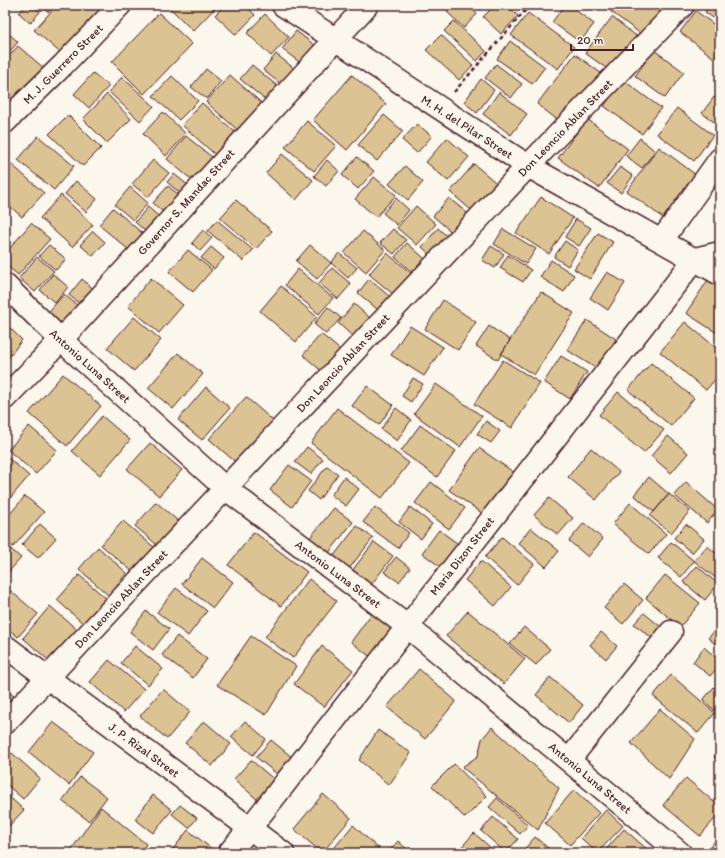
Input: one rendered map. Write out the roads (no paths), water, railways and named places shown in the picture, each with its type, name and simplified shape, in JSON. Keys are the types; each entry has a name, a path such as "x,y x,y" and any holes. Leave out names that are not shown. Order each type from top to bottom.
{"street":[{"name":"M. J. Guerrero Street","path":"5,122 63,65 120,5"},
{"name":"M. H. del Pilar Street","path":"283,5 334,40 528,166 696,259 720,274"},
{"name":"Governor S. Mandac Street","path":"5,398 61,340 367,5"},
{"name":"Don Leoncio Ablan Street","path":"5,723 528,166 683,5"},
{"path":"662,240 720,159"},
{"path":"696,259 720,253"},
{"name":"Maria Dizon Street","path":"229,853 696,259"},
{"name":"Antonio Luna Street","path":"5,285 61,340 225,488 407,626 680,853"},
{"path":"569,760 671,632"},
{"name":"J. P. Rizal Street","path":"5,646 283,853"}]}
